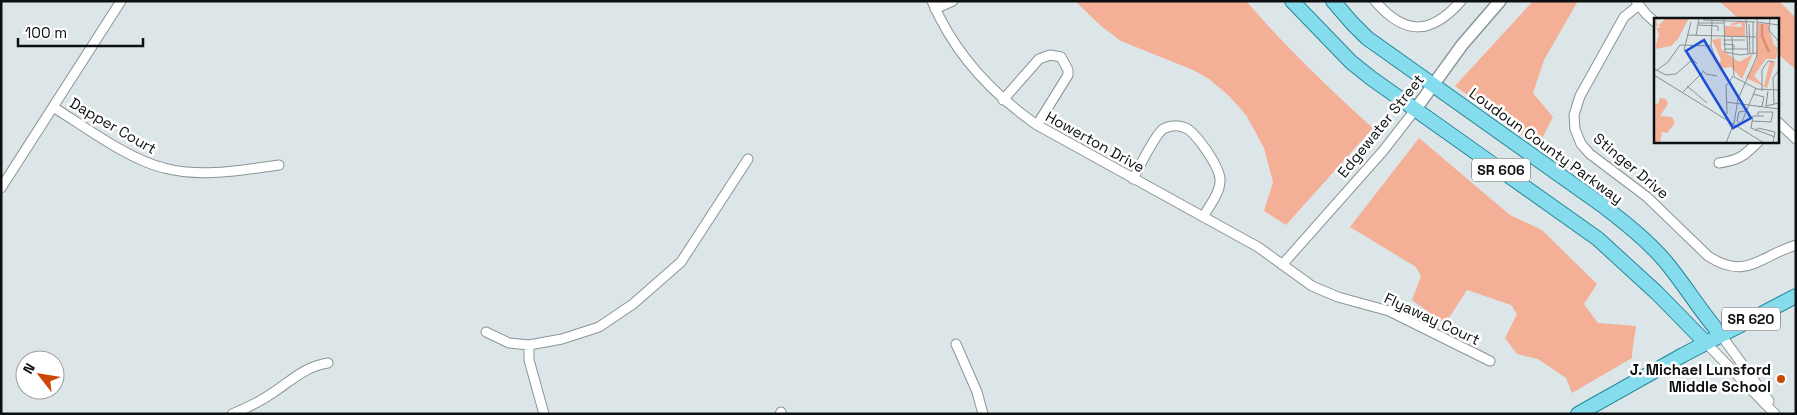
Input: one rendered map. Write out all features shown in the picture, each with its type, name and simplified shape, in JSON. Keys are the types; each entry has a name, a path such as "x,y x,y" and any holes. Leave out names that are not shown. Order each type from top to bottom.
{"main road":[{"name":"SR 606","path":"1292,1 1351,62 1415,110 1598,239 1657,293 1706,343"},
{"name":"Loudoun County Parkway","path":"1333,1 1352,24 1367,38 1602,205 1634,230 1674,272 1721,335"},
{"name":"SR 620","path":"1578,414 1706,343 1796,296"}],"street":[{"path":"1,188 121,1"},
{"path":"934,5 953,1"},
{"path":"1376,1 1387,15 1394,20 1413,27 1440,21 1461,1"},
{"name":"Edgewater Street","path":"1282,265 1383,151 1462,45 1500,1"},
{"name":"Stinger Drive","path":"1654,21 1637,3 1624,17 1580,96 1574,114 1575,129 1582,144 1590,154 1659,207 1708,256 1717,262 1738,268 1753,265 1783,249 1796,246"},
{"name":"Howerton Drive","path":"934,5 959,50 973,68 1003,100 1036,125 1258,247 1282,265"},
{"path":"1003,100 1039,60 1050,55 1061,57 1068,70 1068,75 1036,125"},
{"name":"Dapper Court","path":"53,106 130,154 147,163 163,168 182,172 219,173 279,165"},
{"path":"1780,125 1796,139"},
{"path":"1133,179 1159,133 1170,126 1185,128 1191,132 1211,158 1220,177 1218,192 1203,217"},
{"path":"1719,162 1736,161 1758,142"},
{"path":"486,332 509,343 529,345 562,339 600,327 633,304 681,262 748,158"},
{"name":"Flyaway Court","path":"1282,265 1312,286 1338,298 1389,311 1490,361"},
{"path":"1721,335 1776,414"},
{"path":"1706,343 1776,414"},
{"path":"956,344 977,392 983,414"},
{"path":"529,345 529,360 544,414"},
{"path":"232,414 272,393 308,368 317,364 328,363"}],"shaded area":[{"path":"1075,1 1246,1 1308,67 1373,128 1286,225 1264,211 1273,182 1264,148 1246,115 1229,96 1209,79 1193,70 1121,41 1101,26"},
{"path":"1533,1 1578,1 1544,60 1533,93 1553,117 1538,147 1455,86"},
{"path":"1719,1 1779,1 1796,18 1796,70 1780,56 1780,18 1738,18"},
{"path":"1419,138 1510,215 1542,230 1597,284 1584,304 1598,323 1636,326 1632,358 1572,393 1566,378 1538,359 1517,354 1505,338 1517,314 1511,305 1467,290 1445,324 1412,300 1421,276 1416,267 1350,227"}],"place":[{"name":"J. Michael Lunsford Middle School","path":"1781,379"}]}
